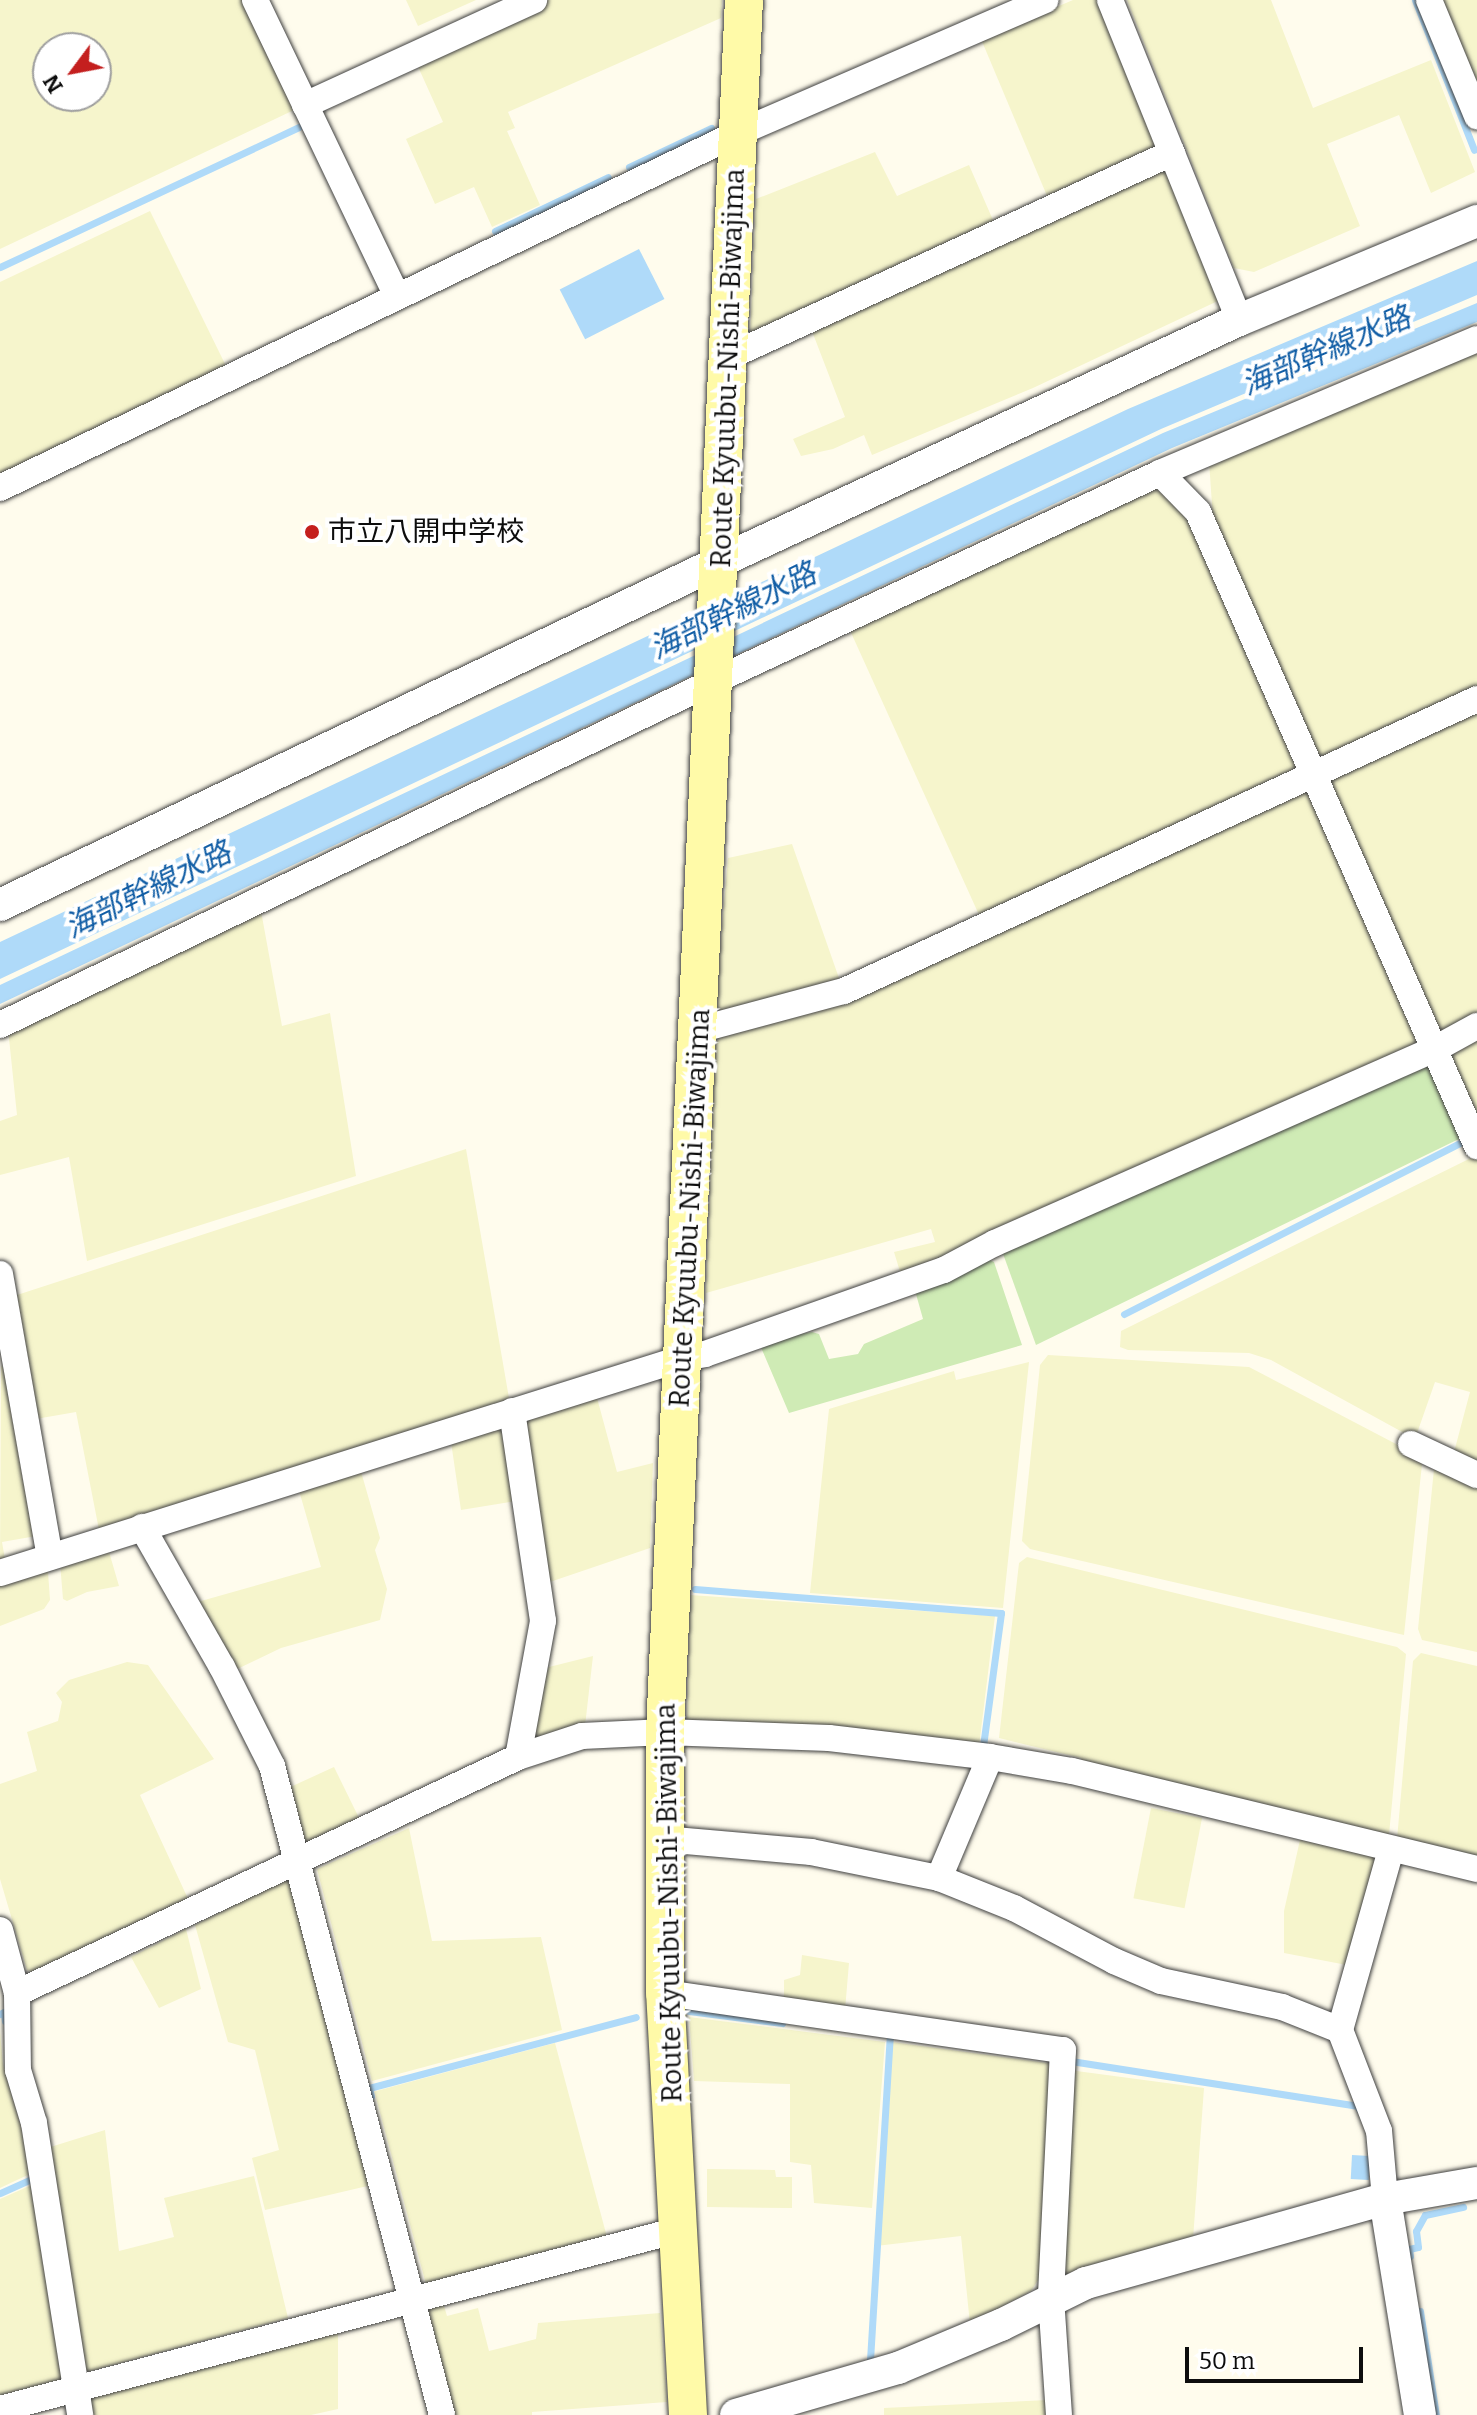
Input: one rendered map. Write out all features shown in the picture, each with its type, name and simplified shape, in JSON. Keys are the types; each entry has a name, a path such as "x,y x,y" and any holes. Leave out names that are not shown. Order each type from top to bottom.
{"main road":[{"name":"Route Kyuubu-Nishi-Biwajima","path":"688,2415 665,1993 665,1732 744,0"}],"street":[{"path":"255,0 397,297"},
{"path":"305,105 534,0"},
{"path":"0,488 738,133 1046,0"},
{"path":"1110,0 1239,320"},
{"path":"1429,0 1477,116"},
{"path":"726,358 1172,153"},
{"path":"0,905 718,580 1239,320 1477,221"},
{"path":"0,1025 714,676 1160,473 1477,339"},
{"path":"1195,459 1198,512"},
{"path":"1160,473 1198,512 1477,1146"},
{"path":"698,1030 844,991 1477,699"},
{"path":"0,1573 512,1411 705,1354 944,1270 1009,1237 1435,1049 1477,1026"},
{"path":"0,1274 50,1557"},
{"path":"512,1411 543,1621 518,1757"},
{"path":"1411,1444 1477,1475"},
{"path":"142,1527 222,1667 272,1766 442,2415"},
{"path":"17,1993 518,1757 582,1736 665,1732 829,1738 990,1757 1072,1771 1477,1869"},
{"path":"939,1878 990,1757"},
{"path":"663,1839 811,1852 939,1878 1014,1908 1114,1961 1161,1981 1282,2007 1340,2030"},
{"path":"1391,1850 1340,2030 1379,2131 1385,2199 1420,2415"},
{"path":"0,1930 17,1993 18,2070 34,2123 80,2415"},
{"path":"665,1993 1063,2050 1051,2298 1059,2415"},
{"path":"736,2415 898,2368 1001,2325 1086,2283 1385,2199 1477,2183"},
{"path":"0,2409 678,2230"}],"green space":[{"path":"0,0 242,0 294,110 0,249"},
{"path":"406,0 476,0 418,26"},
{"path":"548,0 722,0 721,18 508,112 515,128 507,131 540,205 492,227 474,187 435,204 406,139 443,122 415,60"},
{"path":"1073,0 1103,0 1161,152 1050,203 981,39"},
{"path":"1127,0 1271,0 1313,108 1431,60 1475,172 1431,193 1399,115 1327,144 1360,226 1254,272 1234,268"},
{"path":"1442,0 1477,0 1477,85"},
{"path":"875,152 897,196 969,165 996,227 750,336 756,199"},
{"path":"1162,165 1170,169 1222,299 1033,388 872,455 864,435 833,449 801,456 793,439 845,417 810,326"},
{"path":"150,211 227,368 0,477 0,282"},
{"path":"1477,347 1477,687 1326,757 1314,753 1213,519 1209,461"},
{"path":"1153,485 1192,523 1299,760 1295,771 980,917 848,626"},
{"path":"1477,707 1477,1020 1448,1036 1436,1032 1328,786 1334,774"},
{"path":"1303,787 1314,791 1420,1035 1416,1045 902,1278 894,1252 935,1242 931,1229 706,1293 715,1043 724,1034"},
{"path":"792,844 840,981 728,1014 715,1008 728,858"},
{"path":"261,911 282,1026 330,1013 356,1176 87,1261 69,1157 0,1175 0,1121 17,1115 8,1029"},
{"path":"1477,1036 1477,1118 1450,1058 1454,1049"},
{"path":"1430,1063 1465,1136 1036,1345 1002,1251"},
{"path":"466,1149 510,1404 100,1535 76,1412 30,1420 17,1295"},
{"path":"1477,1155 1477,1466 1453,1456 1470,1392 1435,1382 1415,1439 1271,1360 1249,1353 1128,1350 1120,1347 1121,1331"},
{"path":"985,1258 994,1262 1022,1345 789,1413 760,1345 766,1340 812,1332 819,1334 829,1359 858,1354 864,1344 923,1319 914,1287"},
{"path":"1048,1355 1249,1367 1417,1455 1422,1464 1404,1635 1030,1549 1022,1541 1040,1365"},
{"path":"1029,1362 1003,1608 810,1593 829,1409 954,1371 956,1380"},
{"path":"1,1366 13,1371 42,1535 2,1542 6,1565 0,1567"},
{"path":"596,1394 617,1472 653,1463 650,1548 544,1584 523,1426 531,1415"},
{"path":"504,1421 522,1500 461,1510 451,1442"},
{"path":"360,1468 380,1538 375,1550 387,1589 380,1620 281,1648 233,1671 194,1603 321,1567 298,1487"},
{"path":"1434,1469 1477,1480 1477,1652 1422,1640 1418,1629"},
{"path":"107,1545 119,1586 87,1592 67,1601 63,1599 60,1563"},
{"path":"1027,1557 1397,1647 1406,1654 1389,1835 1080,1767 1081,1758 999,1738 1019,1563"},
{"path":"42,1568 48,1572 50,1600 44,1609 0,1626 0,1583"},
{"path":"690,1595 995,1616 979,1746 699,1729 687,1719"},
{"path":"1421,1653 1477,1666 1477,1860 1397,1839 1413,1661"},
{"path":"593,1656 585,1726 524,1743 541,1669"},
{"path":"127,1662 148,1665 214,1759 140,1795 190,1903 39,1975 27,1970 0,1879 0,1784 37,1771 27,1732 58,1721 62,1702 56,1693 69,1680"},
{"path":"334,1767 361,1822 312,1846 301,1843 286,1789"},
{"path":"1151,1808 1202,1818 1184,1908 1133,1898"},
{"path":"409,1828 432,1941 541,1937 562,2030 372,2081 317,1869"},
{"path":"1300,1840 1381,1857 1352,1966 1284,1953 1284,1911"},
{"path":"288,1878 376,2184 265,2210 252,2158 279,2150 255,2050 228,2042 195,1925"},
{"path":"186,1929 201,1989 159,2008 131,1957"},
{"path":"802,1955 849,1963 845,2010 784,2001 784,1980 800,1975"},
{"path":"689,2017 885,2042 872,2208 814,2203 811,2165 790,2162 790,2084 694,2081"},
{"path":"0,2031 3,2064 34,2172 0,2188"},
{"path":"892,2042 1054,2064 1040,2277 1031,2291 970,2324 961,2236 876,2246"},
{"path":"555,2043 608,2242 428,2290 374,2091"},
{"path":"1069,2070 1204,2088 1193,2239 1060,2276"},
{"path":"105,2130 119,2251 174,2237 164,2198 254,2176 288,2318 79,2374 44,2149"},
{"path":"707,2169 775,2170 776,2177 792,2177 792,2208 707,2207"},
{"path":"34,2184 64,2382 0,2400 0,2199"},
{"path":"442,2299 447,2316 478,2308 489,2351 536,2339 538,2323 660,2313 667,2402 532,2412 532,2415 446,2415 424,2304"},
{"path":"338,2325 338,2409 311,2415 85,2415 92,2388"},
{"path":"1048,2400 1049,2415 884,2415 884,2408"}],"water":[{"path":"639,249 664,299 585,339 560,289"},
{"name":"海部幹線水路","path":"1477,261 1477,295 1161,429 0,979 0,942 1128,409"},
{"path":"1477,303 1477,322 1172,448 0,1004 0,985 1163,433"},
{"path":"1352,2155 1370,2156 1369,2180 1351,2179"}],"waterway":[{"path":"1415,0 1474,150"},
{"path":"0,267 299,127"},
{"path":"629,167 711,128"},
{"path":"495,231 608,177"},
{"path":"1124,1314 1459,1143"},
{"path":"695,1589 1001,1613 983,1747"},
{"path":"689,2011 782,2023"},
{"path":"0,2014 4,2012 5,2021"},
{"path":"371,2096 369,2088 636,2017"},
{"path":"870,2360 890,2037"},
{"path":"1071,2061 1358,2106 1359,2109"},
{"path":"0,2193 38,2176"},
{"path":"1410,2256 1409,2249 1418,2247 1416,2231 1425,2215 1463,2207"},
{"path":"1420,2311 1436,2415"}],"place":[{"name":"市立八開中学校","path":"312,532"}]}
